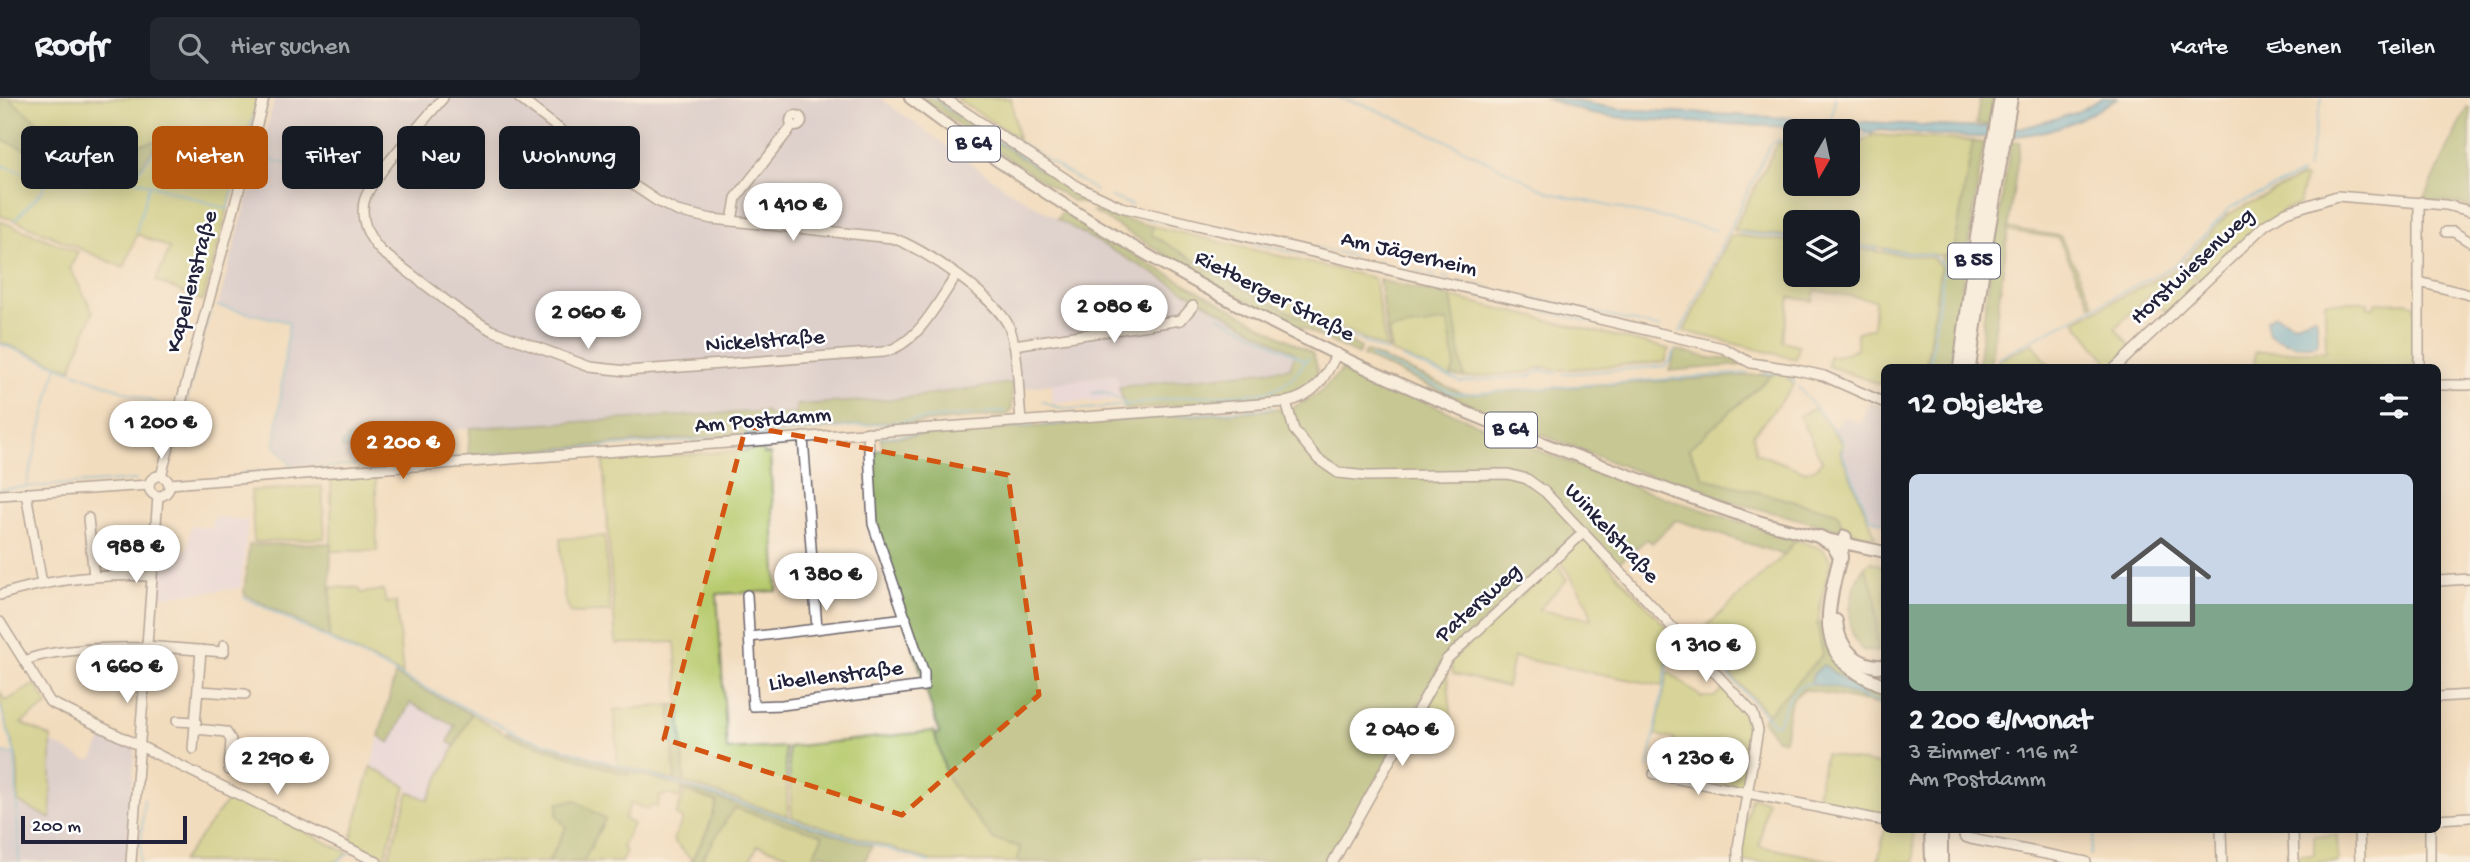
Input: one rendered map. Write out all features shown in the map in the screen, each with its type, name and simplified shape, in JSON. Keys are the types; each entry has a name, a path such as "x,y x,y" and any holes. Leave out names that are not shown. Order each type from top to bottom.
{"highway":[{"name":"B 55","path":"1961,364 2005,104"},
{"name":"B 55","path":"1969,364 1995,155"},
{"path":"1820,537 1832,544 1840,558"},
{"path":"1849,541 1840,558 1828,619 1832,646 1847,666 1881,684"},
{"path":"1849,541 1837,605 1838,632 1844,647 1856,659 1872,666 1881,666"},
{"path":"1932,862 1937,833"},
{"path":"1938,833 1941,862"}],"main road":[{"name":"Rietberger Straße","path":"910,98 1084,216 1196,282 1357,363 1498,425 1726,510 1820,537 1881,545"},
{"name":"Rietberger Straße","path":"1647,481 1881,551"}],"street":[{"name":"Kapellenstraße","path":"161,476 264,98"},
{"name":"Nickelstraße","path":"443,98 366,194 363,215 368,232 382,252 474,321 590,367 627,371 884,352 909,340 956,276"},
{"path":"519,98 624,179 657,201 694,215 892,238 920,249 999,310 1010,329 1014,345 1021,420"},
{"name":"Am Jägerheim","path":"944,98 1078,187 1121,207 1723,348 1751,363 1824,376 1881,400"},
{"path":"732,221 736,198 793,125"},
{"name":"Horstwiesenweg","path":"2119,364 2274,217 2337,196 2421,202 2460,207 2470,211"},
{"path":"2419,364 2421,202"},
{"path":"2446,232 2454,232 2470,242"},
{"path":"2418,282 2470,295"},
{"path":"1014,345 1181,320 1193,306"},
{"name":"Am Postdamm","path":"169,484 1286,402 1297,400 1314,390 1323,380 1337,353"},
{"path":"2441,385 2470,384"},
{"name":"Winkelstraße","path":"1286,402 1294,430 1318,459 1338,473 1360,476 1514,475 1540,487 1753,713 1758,730 1738,847 1738,862"},
{"path":"747,595 750,637 906,618 873,524 868,432"},
{"path":"803,437 817,629"},
{"path":"149,485 155,476 161,476 169,484 168,490 158,496"},
{"path":"0,495 149,485"},
{"path":"149,485 150,490 158,496"},
{"path":"26,493 42,584"},
{"path":"131,862 158,496"},
{"path":"88,519 94,577"},
{"name":"Patersweg","path":"1333,862 1446,660 1584,533"},
{"path":"0,595 42,584 94,577 151,576"},
{"path":"2441,581 2470,579"},
{"name":"Libellenstraße","path":"750,637 753,706 782,705 924,686 924,673 906,618"},
{"path":"0,622 50,702 377,862"},
{"path":"25,661 110,647 224,652 224,645"},
{"path":"193,749 201,650"},
{"path":"199,691 245,694"},
{"path":"2441,697 2470,695"},
{"path":"177,721 226,732 231,740 229,770"},
{"path":"1654,774 1881,820"},
{"path":"2441,819 2470,817"},
{"path":"1963,833 1965,837 1971,839 2086,862"},
{"path":"2221,833 2222,862"},
{"path":"2293,833 2294,862"},
{"path":"2359,833 2360,862"},
{"path":"2430,833 2430,862"}],"highlighted area":[{"path":"746,426 1008,475 1039,695 902,815 664,739"}],"shaded area":[{"path":"275,98 880,98 1007,189 1134,264 1295,353 1291,368 1119,387 1116,374 1012,390 1012,383 897,399 797,405 797,413 766,415 765,411 418,432 413,457 294,466 276,444 290,321 218,306 250,189 268,189 267,126"},
{"path":"1117,374 1122,400 1052,401 1052,384"},
{"path":"1870,401 1881,407 1881,523 1873,522 1843,453 1847,444 1835,429 1843,416 1860,424"},
{"path":"214,517 248,520 241,588 156,597 161,561 175,562 175,549 187,550 191,526 212,528"},
{"path":"410,703 456,726 448,742 455,746 428,801 371,767 379,736 390,742"},
{"path":"105,733 135,748 127,862 0,862 0,754 14,755 15,802 51,818 51,742 86,760 93,759"}],"green space":[{"path":"0,98 258,98 250,126 152,126 152,189 233,189 203,301 156,281 170,248 137,234 124,268 15,220 0,216"},
{"path":"0,98 8,98 45,126 21,126 21,147 0,139"},
{"path":"922,98 935,98 947,110 1104,208 1071,200"},
{"path":"955,98 1011,98 1018,138 963,103"},
{"path":"1980,98 1994,98 1988,125 1976,124"},
{"path":"2467,107 2470,108 2470,208 2461,204 2424,200"},
{"path":"1873,135 1973,141 1953,257 1860,245 1860,210 1783,210 1783,236 1733,230 1778,143 1783,143 1783,196 1860,196 1860,143"},
{"path":"1973,141 1984,143 1950,364 1926,364 1942,255 1953,256"},
{"path":"2011,141 2020,142 1990,364 1978,364"},
{"path":"152,142 152,152 138,170 138,145"},
{"path":"2301,177 2305,178 2299,205 2286,209 2201,282 2184,262 2227,215"},
{"path":"1092,211 1152,226 1152,235 1232,283 1361,348 1358,355 1228,292"},
{"path":"1062,212 1137,257 1312,353 1317,370 1313,383 1301,392 1284,397 1125,410 1119,387 1290,368 1295,353 1057,219"},
{"path":"0,221 78,252 70,268 93,312 71,369 0,342"},
{"path":"1152,226 1374,278 1386,349 1341,328 1312,324 1232,283 1151,235"},
{"path":"2008,228 2060,236 2094,304 2091,305 2058,238 2008,231"},
{"path":"1731,235 1783,241 1783,287 1860,287 1860,249 1932,258 1941,266 1926,364 1881,364 1881,385 1828,366 1829,356 1857,349 1857,332 1873,328 1875,300 1815,290 1813,301 1790,297 1782,341 1799,345 1796,359 1684,331"},
{"path":"2182,266 2196,283 2196,288 2168,314 2149,295 2115,328 2132,348 2115,364 2110,364 2075,321"},
{"path":"1379,280 1451,297 1464,378 1451,375 1455,366 1448,321 1389,330 1389,350"},
{"path":"1451,297 1669,349 1665,362 1557,370 1543,367 1529,372 1464,378"},
{"path":"2325,302 2368,302 2368,307 2374,307 2375,303 2409,302 2415,306 2415,364 2254,364 2255,352 2326,351"},
{"path":"1448,321 1455,367 1450,377 1389,351 1388,330"},
{"path":"2033,343 2048,364 2000,364 1998,360"},
{"path":"1676,350 1711,358 1739,360 1741,365 1669,371"},
{"path":"1365,351 1464,394 1773,374 1688,449 1704,478 1838,513 1843,530 1724,499 1616,464 1434,389 1363,356"},
{"path":"1345,367 1547,454 1642,490 1796,540 1784,555 1676,520 1652,543 1647,539 1617,564 1585,529 1444,658 1331,862 1017,862 1020,847 993,839 959,797 947,776 935,735 939,733 876,523 872,457 875,451 882,450 881,438 1280,409 1285,416 1293,416 1294,407 1318,394"},
{"path":"1773,374 1784,374 1794,385 1753,435 1756,453 1806,472 1816,468 1822,461 1799,416 1815,408 1844,445 1840,451 1876,537 1843,530 1838,513 1704,478 1688,448"},
{"path":"1012,383 1012,408 1007,415 895,425 892,421 468,455 470,428 766,411 767,415 796,413 796,405 897,399"},
{"path":"763,449 764,454 770,454 777,591 717,594 727,750 785,747 788,816 685,783 675,642 616,644 603,461"},
{"path":"376,477 377,551 331,551 331,480"},
{"path":"322,486 325,538 254,542 251,491"},
{"path":"605,536 610,612 571,613 564,597 560,539"},
{"path":"1583,537 1672,633 1663,686 1513,657 1507,687 1453,674 1450,661 1556,563 1567,580 1538,610 1592,619 1586,600 1559,559"},
{"path":"1796,540 1823,549 1831,561 1819,618 1823,654 1768,714 1695,637 1784,555"},
{"path":"331,543 329,638 244,594 249,545"},
{"path":"1871,562 1881,566 1881,651 1878,652 1876,597 1865,566"},
{"path":"1865,566 1876,597 1878,652 1862,650 1851,628 1850,609 1854,590"},
{"path":"331,587 358,588 362,593 383,590 386,603 396,602 403,675 329,638"},
{"path":"1824,622 1853,675 1881,691 1881,705 1804,689 1791,700 1784,740 1777,739 1762,720 1823,654 1817,623"},
{"path":"1445,664 1447,673 1453,731 1413,723"},
{"path":"1668,671 1701,697 1714,697 1724,688 1750,715 1753,737 1745,785 1741,788 1668,773 1675,739 1655,735"},
{"path":"395,675 471,714 455,746 448,742 455,726 410,703 390,743 379,736"},
{"path":"35,684 48,705 21,723 51,737 51,819 18,802 17,758 0,700 0,692 6,701"},
{"path":"670,705 675,781 618,765 614,710"},
{"path":"670,705 679,705 685,783 675,781"},
{"path":"471,714 516,739 627,775 629,771 683,787 679,798 667,794 660,797 657,807 650,806 648,810 631,803 624,819 633,824 622,848 626,851 621,862 583,862 605,819 557,815 566,828 548,862 387,862 409,792 428,800"},
{"path":"934,731 947,776 1020,847 1017,862 935,862 792,817 788,747"},
{"path":"507,732 629,771 628,775 516,739 506,734"},
{"path":"1825,754 1881,765 1881,815 1816,803"},
{"path":"371,767 406,786 384,860 350,843"},
{"path":"683,787 872,846 864,862 843,862 821,853 815,862 810,862 823,835 734,808 700,862 691,862 708,829 717,802 682,790"},
{"path":"685,791 717,802 708,829 692,860 673,840 683,819 676,815"},
{"path":"231,796 348,853 336,862 181,862"},
{"path":"1751,797 1767,801 1759,846 1838,862 1741,862 1741,848"},
{"path":"575,800 605,819 583,862 548,862 566,828 557,815 558,803"},
{"path":"734,807 824,835 810,862 758,845 749,862 700,862"},
{"path":"1884,833 1913,833 1914,862 1878,862"},
{"path":"2337,835 2338,862 2297,862 2297,855 2314,855 2314,836"}],"water":[{"path":"1544,98 1621,109 1810,119 1783,119 1783,127 1631,119 1591,114"},
{"path":"2102,98 2117,98 2084,117 2030,134 1986,137 1877,130 1870,134 1860,131 1860,122 2026,127 2075,113"},
{"path":"2275,315 2293,324 2315,316 2317,344 2292,344 2269,334 2266,320"},
{"path":"394,435 398,438 405,436 406,444 341,449 342,442 346,441 347,437 360,437 363,441 365,436 377,436 381,439 383,436"},
{"path":"1823,665 1865,695 1865,699 1834,687 1811,684 1813,675"}],"waterway":[{"path":"14,221 43,190 56,155 228,209 259,98"},
{"path":"261,126 269,98"},
{"path":"937,98 947,108 1074,190 1106,207"},
{"path":"1339,98 1363,104 1445,140 1551,193 1716,230"},
{"path":"1831,119 1835,98"},
{"path":"2307,169 2322,98"},
{"path":"1003,132 1096,191"},
{"path":"1860,138 1868,133"},
{"path":"1680,332 1770,145 1783,140"},
{"path":"138,172 152,154"},
{"path":"268,159 282,163"},
{"path":"0,165 21,171"},
{"path":"1999,357 2177,264 2230,208 2301,174"},
{"path":"136,232 149,186"},
{"path":"1111,197 1132,205"},
{"path":"1112,210 1222,236"},
{"path":"1231,228 1353,256"},
{"path":"1740,233 1783,238"},
{"path":"1227,237 1305,255"},
{"path":"1860,247 1877,249"},
{"path":"1884,250 1931,255 1937,258 1944,268 1930,364"},
{"path":"1310,256 1373,271"},
{"path":"1376,262 1385,264"},
{"path":"1417,271 1424,273"},
{"path":"1378,272 1488,298"},
{"path":"1428,274 1435,276"},
{"path":"1443,277 1450,279"},
{"path":"1459,281 1466,283"},
{"path":"1472,284 1493,289"},
{"path":"1499,291 1661,328"},
{"path":"1495,299 1670,341"},
{"path":"217,306 289,322 275,445 293,467"},
{"path":"185,407 210,311"},
{"path":"1219,316 1306,361"},
{"path":"1321,334 1328,329 1334,329 1386,352"},
{"path":"0,344 171,409"},
{"path":"1563,374 1665,366 1675,350"},
{"path":"1370,356 1452,393 1464,394 1748,373"},
{"path":"1042,401 1064,408 1090,409 1184,397 1259,393 1283,385 1309,357"},
{"path":"1402,358 1461,382 1530,376 1541,370 1557,374"},
{"path":"0,489 26,487 57,366"},
{"path":"1764,373 1786,373 1795,383"},
{"path":"1798,387 1844,442 1842,453 1870,518 1881,522"},
{"path":"1093,393 1104,392 1125,403"},
{"path":"1042,425 1274,408"},
{"path":"242,473 768,435 1005,411"},
{"path":"161,453 171,421"},
{"path":"926,433 1034,425"},
{"path":"879,437 921,433"},
{"path":"418,470 445,468"},
{"path":"26,487 136,480"},
{"path":"244,597 517,734 929,862"},
{"path":"1648,769 1673,636"},
{"path":"1695,640 1774,724 1778,724 1793,693 1811,683"},
{"path":"1863,697 1881,704"},
{"path":"0,706 15,754 19,862"},
{"path":"0,753 13,754"},
{"path":"140,862 144,798"},
{"path":"2090,855 2094,833"},
{"path":"337,862 350,853"}]}
